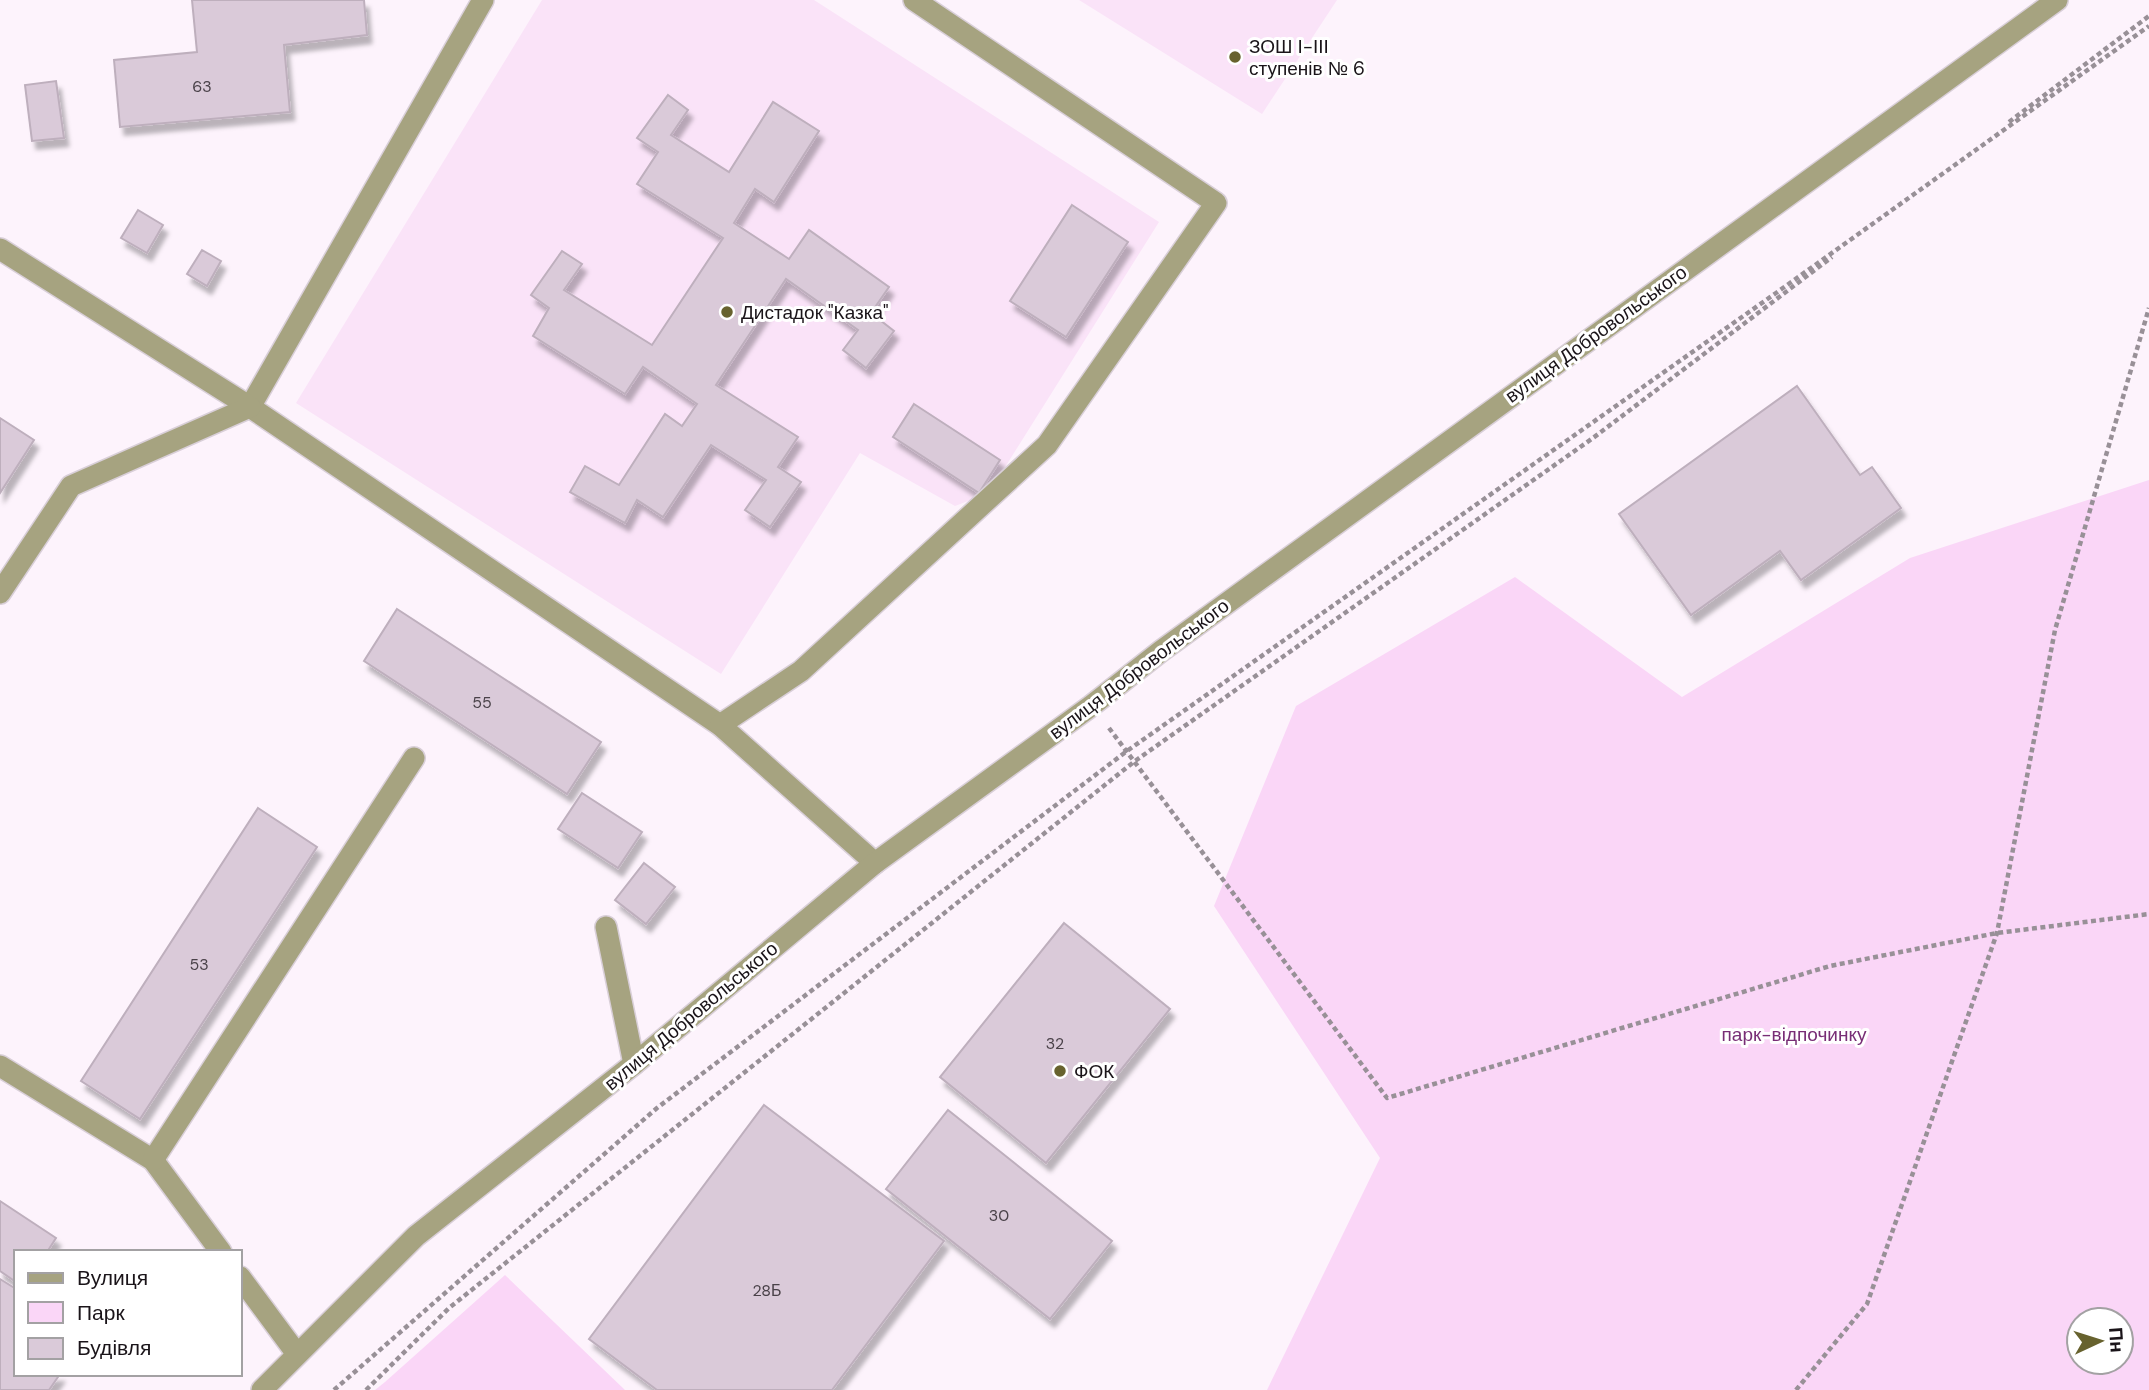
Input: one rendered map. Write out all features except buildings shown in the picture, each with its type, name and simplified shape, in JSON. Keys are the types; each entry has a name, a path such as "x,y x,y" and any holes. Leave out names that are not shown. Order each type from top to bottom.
{"street":[{"path":"0,593 71,486 250,407 483,0"},
{"path":"720,725 801,671 1046,445 1216,203 914,0"},
{"name":"вулиця Добровольського","path":"262,1390 416,1236 634,1064 875,863 1091,706 1161,651 2057,0"},
{"path":"0,249 250,407 720,725 875,863"},
{"path":"153,1160 414,758"},
{"path":"606,927 634,1064"},
{"path":"0,1066 153,1160 220,1250"},
{"path":"242,1280 297,1354"}],"path":[{"path":"366,1390 449,1308 1135,761 1593,438 2149,16"},
{"path":"334,1390 657,1108 1127,751 2149,26"},
{"path":"1796,1390 1867,1304 1997,933 2055,630 2149,308"},
{"path":"1091,706 1387,1098 1830,966 1997,933 2149,915"}],"shaded area":[{"name":"Дистадок \"Казка\"","path":"542,0 814,0 1159,222 997,480 981,496 955,506 860,453 721,674 296,403"},
{"name":"ЗОШ І-ІІІ ступенів № 6","path":"1079,0 1337,0 1262,114"}],"green space":[{"name":"парк-відпочинку","path":"2149,480 2149,1390 1267,1390 1380,1158 1214,906 1296,706 1515,577 1682,697 1910,558"},
{"path":"505,1275 625,1390 375,1390 385,1382"}],"place":[{"name":"ЗОШ І-ІІІ ступенів № 6","path":"1235,57"},
{"name":"Дистадок \"Казка\"","path":"727,312"},
{"name":"ФОК","path":"1060,1071"}]}
